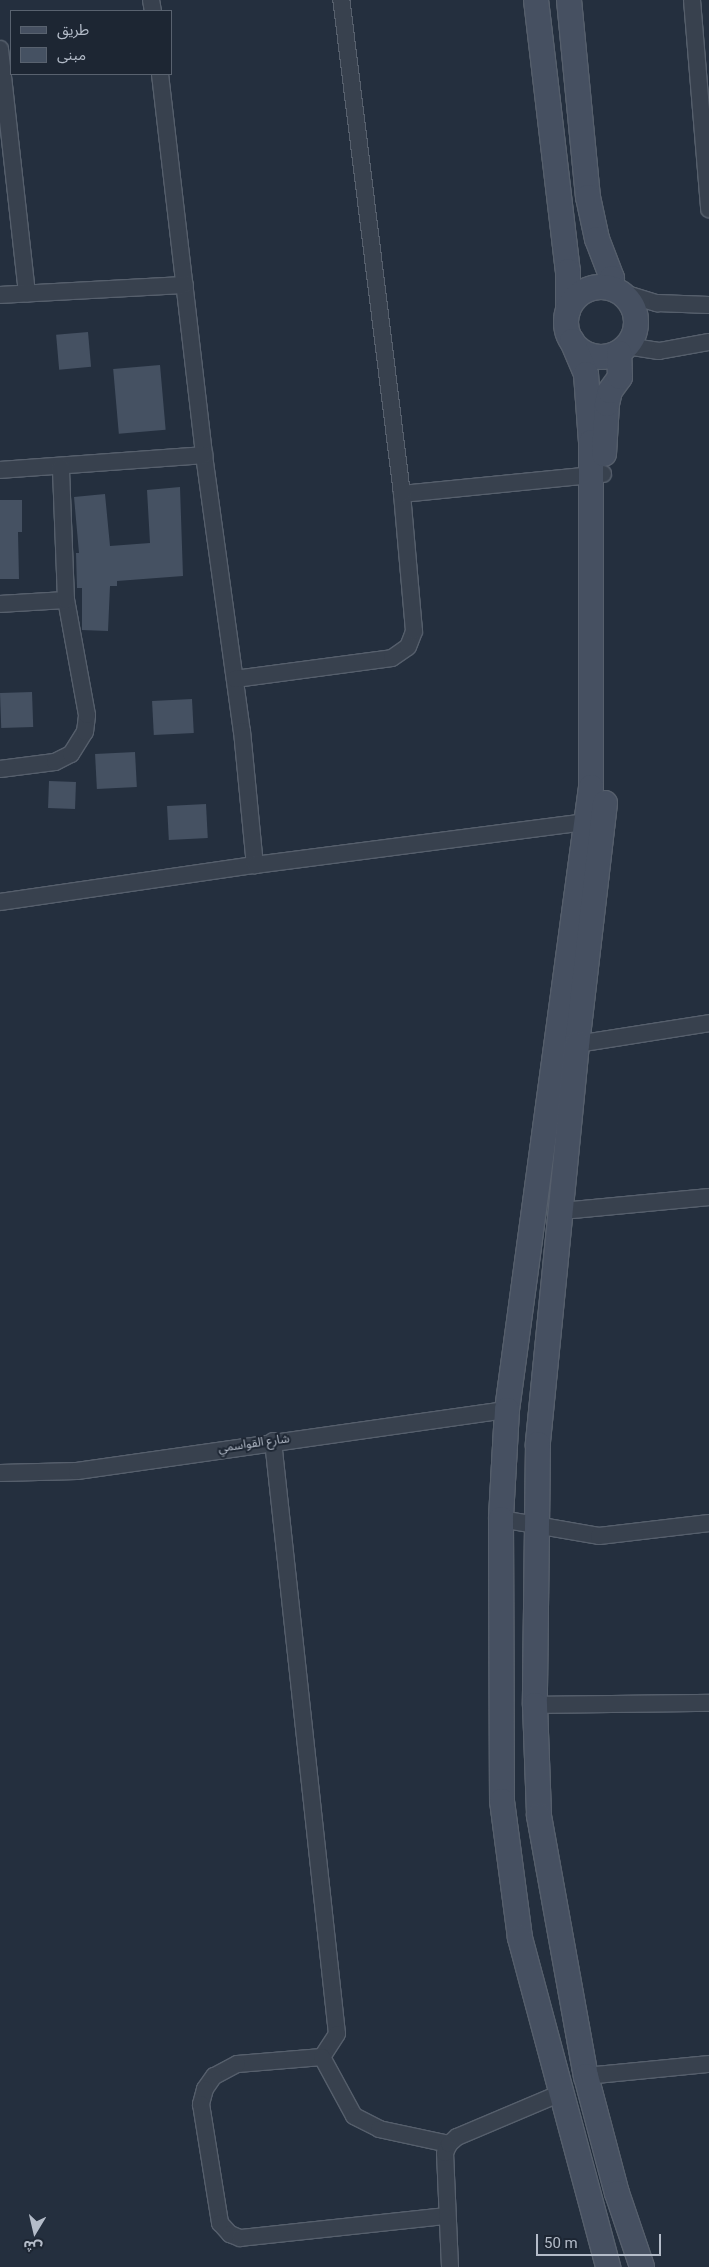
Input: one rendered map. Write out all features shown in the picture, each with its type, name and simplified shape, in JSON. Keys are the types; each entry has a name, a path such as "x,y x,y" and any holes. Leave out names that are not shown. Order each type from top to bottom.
{"main road":[{"path":"536,0 568,271 568,311 566,322 586,374 597,475 601,675 596,820 562,1212 538,1444 535,1525 535,1705 539,1816 586,2076 617,2192 642,2267"},
{"path":"569,0 588,197 597,239 615,290"},
{"path":"568,311 572,302 589,289 615,290 628,298 637,317 635,333 623,350 620,377 610,391 597,475"},
{"path":"572,341 579,349 598,357 623,350"},
{"path":"596,820 507,1410 501,1519 502,1801 520,1938 559,2094 608,2267"},
{"path":"527,1272 555,1276"}],"street":[{"path":"235,679 392,658 408,647 415,622 402,494 341,0"},
{"path":"692,0 709,209"},
{"path":"0,49 3,125 27,294"},
{"path":"160,75 204,455 235,679 255,864"},
{"path":"0,295 184,285"},
{"path":"615,290 658,303 709,305"},
{"path":"623,350 659,351 709,342"},
{"path":"0,470 204,455"},
{"path":"0,769 55,762 71,754 85,732 87,715 66,600 61,467"},
{"path":"402,494 597,475"},
{"path":"0,604 66,600"},
{"path":"0,902 255,864 596,820"},
{"path":"577,1044 709,1023"},
{"path":"562,1212 709,1197"},
{"name":"شارع القواسمي","path":"0,1473 77,1471 274,1441 363,1432 507,1410"},
{"path":"274,1441 337,2034 322,2057"},
{"path":"501,1519 584,1534 613,1536 709,1523"},
{"path":"535,1705 709,1703"},
{"path":"322,2057 354,2116 379,2129 449,2144"},
{"path":"322,2057 237,2064 214,2076 205,2089 201,2104 220,2223 230,2234 240,2238 446,2216"},
{"path":"586,2076 709,2064"},
{"path":"450,2267 446,2216 445,2153 449,2144 457,2137 559,2094"}],"building":[{"path":"88,332 91,367 59,370 56,335"},
{"path":"160,365 166,430 119,434 113,369"},
{"path":"180,487 183,576 117,581 117,586 110,586 108,631 82,630 82,588 77,588 76,553 79,553 74,497 105,494 110,546 150,543 147,490"},
{"path":"0,500 22,500 22,532 18,532 19,579 0,579"},
{"path":"32,692 33,727 1,728 0,693"},
{"path":"192,699 194,733 154,735 152,701"},
{"path":"135,752 137,787 97,789 95,754"},
{"path":"49,781 76,782 75,809 48,808"},
{"path":"206,804 208,838 169,840 167,806"}]}
